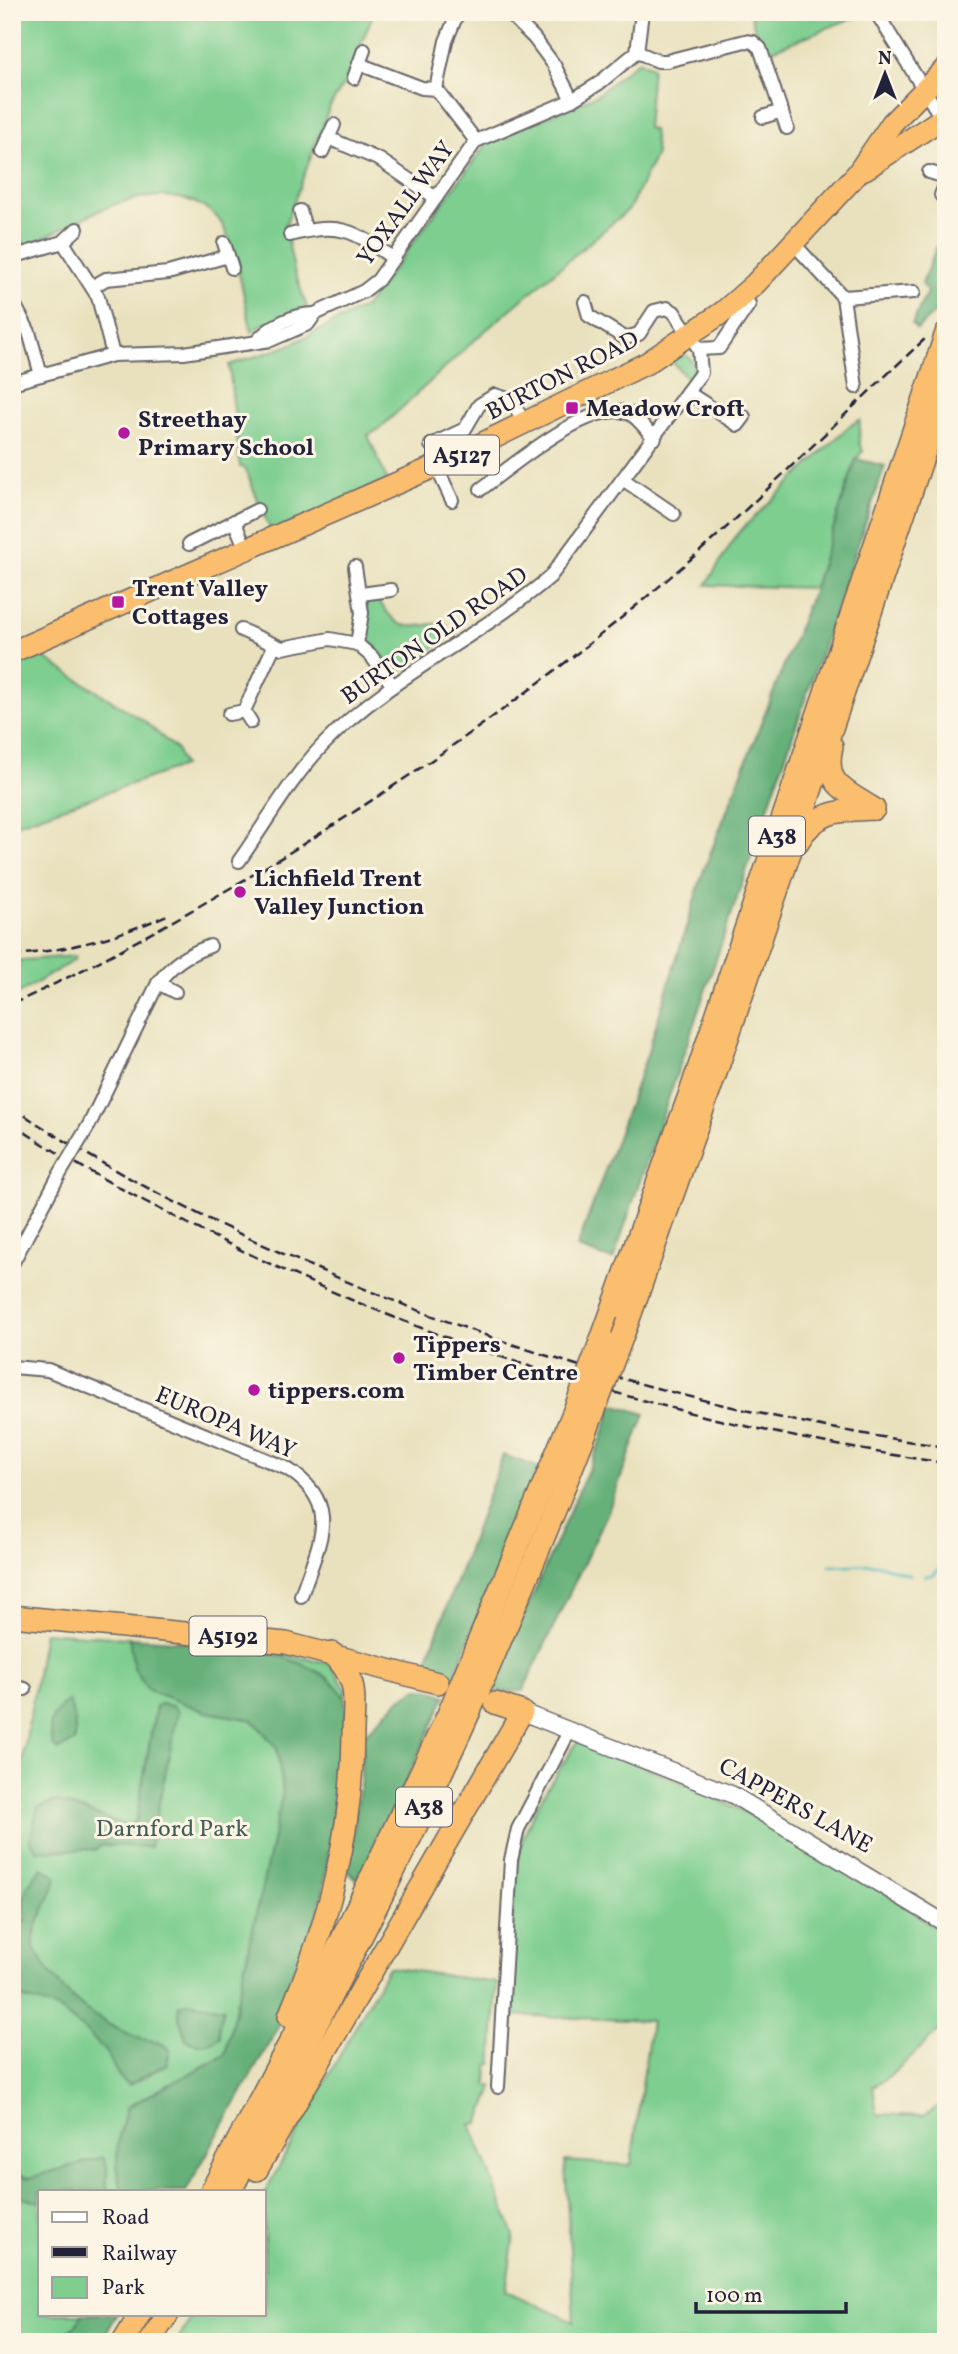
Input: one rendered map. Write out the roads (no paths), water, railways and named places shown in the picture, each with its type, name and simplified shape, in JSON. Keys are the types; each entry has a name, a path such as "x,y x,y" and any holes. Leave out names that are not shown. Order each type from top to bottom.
{"highway":[{"name":"A5127","path":"857,174 939,111 946,68"},
{"name":"A5127","path":"857,174 877,144 939,111"},
{"name":"BURTON ROAD","path":"12,652 436,467 526,425 646,363 695,342 794,244 857,174"},
{"name":"A38","path":"220,2188 389,1880 469,1713 552,1518 603,1337 759,890 946,334"},
{"name":"A38","path":"584,1410 628,1322 717,1070 778,881 946,389"},
{"path":"778,881 800,838 816,819 840,810 874,809 834,782 830,769 848,675"},
{"name":"A5192","path":"12,1616 66,1624 212,1634 286,1643 374,1664 438,1684"},
{"path":"220,2188 306,1977 334,1892 350,1803 353,1685 332,1653"},
{"path":"353,1685 374,1664"},
{"name":"CAPPERS LANE","path":"495,1703 522,1712"},
{"path":"246,2190 522,1712"},
{"path":"123,2342 139,2316"},
{"path":"148,2342 165,2316"}],"street":[{"path":"436,89 446,41 458,12"},
{"path":"508,12 534,38 554,65 572,100"},
{"path":"642,12 637,51 658,61 744,41 753,42 760,48 787,128"},
{"path":"876,12 939,111"},
{"path":"354,78 364,50"},
{"name":"YOXALL WAY","path":"12,383 113,355 184,353 281,336 307,324 315,314 364,291 378,280 476,141 572,100 598,84 637,51"},
{"path":"359,64 422,88 436,89 476,141"},
{"path":"763,117 782,111"},
{"path":"322,152 334,125"},
{"path":"328,138 380,160 436,198"},
{"path":"929,172 946,177"},
{"path":"300,211 306,231"},
{"path":"290,235 339,227 374,244 394,259"},
{"path":"12,257 64,242 77,229"},
{"path":"64,242 101,307 113,355"},
{"path":"92,287 106,279 168,273 230,262 225,243"},
{"path":"794,244 843,298 856,387"},
{"path":"843,298 914,292"},
{"path":"12,300 29,332 41,375"},
{"path":"585,302 585,318 625,338 639,334 654,311 667,308 680,316 695,342 719,348 749,304"},
{"name":"BURTON OLD ROAD","path":"239,861 322,746 393,686 522,601 550,577 701,373 695,342"},
{"path":"687,392 738,425 744,417"},
{"path":"438,438 465,429 486,398 495,395 511,400 526,425"},
{"path":"481,489 491,474 575,423 599,412 632,415 655,438"},
{"path":"436,467 452,500"},
{"path":"624,480 672,508"},
{"path":"194,545 257,510"},
{"path":"234,522 247,551"},
{"path":"355,567 361,594 361,631 357,644"},
{"path":"361,594 391,590"},
{"path":"241,630 274,646 292,648 330,639 357,644 372,657 393,686"},
{"path":"229,714 248,717 274,646"},
{"path":"12,1264 89,1125 158,983 171,966 185,955 210,946"},
{"path":"158,983 175,992"},
{"name":"EUROPA WAY","path":"12,1367 48,1370 286,1468 300,1477 320,1502 324,1527 301,1596"},
{"name":"CAPPERS LANE","path":"522,1712 733,1795 946,1924"},
{"path":"498,2087 511,1860 518,1829 569,1730"}],"waterway":[{"path":"925,1576 933,1575 946,1562"},
{"path":"830,1566 877,1564 910,1575"}],"railway":[{"path":"12,1004 118,951 253,875 325,831 465,737 533,687 665,582 728,526 927,337"},
{"path":"12,955 91,942 167,915"},
{"path":"12,1107 108,1166 209,1219 277,1251 440,1319 522,1348 688,1396 772,1416 946,1447"},
{"path":"12,1124 120,1188 277,1267 462,1343 556,1375 652,1403 749,1427 946,1463"}],"place":[{"name":"Meadow Croft","path":"572,408"},
{"name":"Streethay Primary School","path":"124,433"},
{"name":"Trent Valley Cottages","path":"118,602"},
{"name":"Lichfield Trent Valley Junction","path":"240,892"},
{"name":"Tippers Timber Centre","path":"399,1358"},
{"name":"tippers.com","path":"254,1390"}],"park label":[{"name":"Darnford Park","path":"172,1828"}]}
